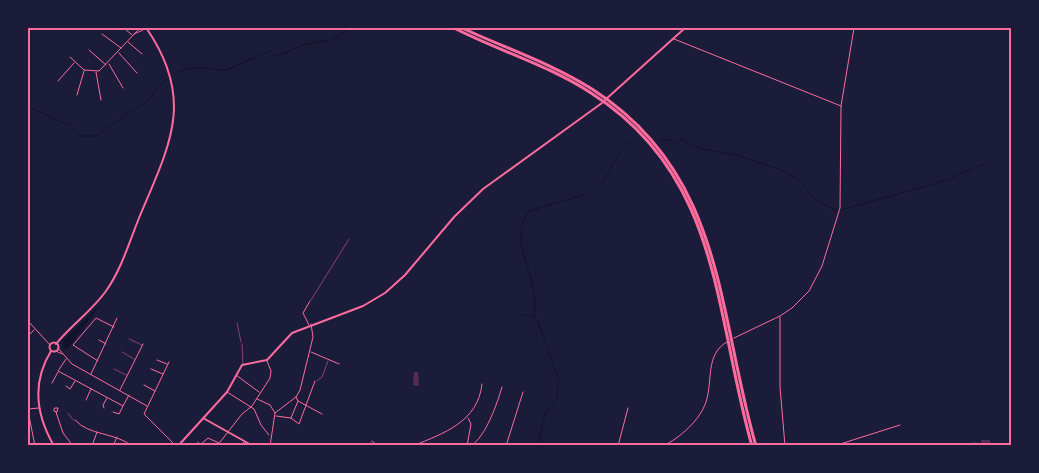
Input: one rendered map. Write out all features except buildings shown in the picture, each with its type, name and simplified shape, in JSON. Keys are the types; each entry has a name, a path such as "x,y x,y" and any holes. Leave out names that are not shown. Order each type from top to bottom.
{"highway":[{"path":"454,28 571,81 606,103 640,133 667,167 693,212 711,261 731,337"},
{"path":"462,28 547,65 593,90 626,114 658,148 689,196 704,231 721,285 752,446"},
{"path":"732,345 756,446"}],"street":[{"path":"124,28 133,35"},
{"path":"133,35 141,28"},
{"path":"50,345 56,344 97,302 112,280 168,145 174,108 171,78 163,54 147,28 141,28 107,65 96,72 84,70 70,58"},
{"path":"157,360 169,364 144,414 177,446 227,392 243,364 267,360 274,354 287,336 310,325 370,303 385,293 405,275 454,217 483,189 599,105 685,28"},
{"path":"731,337 780,316 803,298 815,281 836,222 841,194 841,106 854,28"},
{"path":"102,34 122,48"},
{"path":"674,39 841,106"},
{"path":"128,42 142,54"},
{"path":"89,50 107,65 123,88"},
{"path":"118,52 137,72"},
{"path":"58,81 74,62"},
{"path":"77,95 84,70"},
{"path":"96,72 101,100"},
{"path":"270,446 270,436 275,415 296,397 310,351 314,333 303,313 310,302"},
{"path":"780,316 780,388 785,446"},
{"path":"98,360 73,346 96,318 114,327"},
{"path":"90,375 117,318"},
{"path":"28,322 50,345 51,351 39,379 39,408 54,446"},
{"path":"28,336 34,330"},
{"path":"99,340 106,344"},
{"path":"663,445 682,433 700,414 707,397 714,353 718,346 726,342"},
{"path":"56,344 72,364 147,406"},
{"path":"120,390 142,344"},
{"path":"51,351 63,354"},
{"path":"310,351 339,364"},
{"path":"52,383 66,358"},
{"path":"217,446 242,414 250,408 270,376 267,360"},
{"path":"151,368 164,374"},
{"path":"58,371 123,406"},
{"path":"236,375 259,392"},
{"path":"66,386 70,389 75,380"},
{"path":"275,415 291,418 299,424 315,381"},
{"path":"144,384 156,391"},
{"path":"413,446 449,430 468,417 477,402 482,384"},
{"path":"471,446 477,442 487,424 502,387"},
{"path":"86,400 91,388"},
{"path":"227,392 254,409 260,425 270,436"},
{"path":"506,446 523,392"},
{"path":"116,419 129,395"},
{"path":"104,408 103,405 108,397"},
{"path":"296,397 298,401 322,414"},
{"path":"256,399 270,405 275,415"},
{"path":"291,418 296,410 298,401"},
{"path":"35,446 28,410 39,408"},
{"path":"618,446 628,408"},
{"path":"56,412 63,433 73,446"},
{"path":"113,412 119,414"},
{"path":"467,446 471,424 468,417"},
{"path":"203,418 253,446"},
{"path":"75,420 82,426 118,437 132,446"},
{"path":"834,446 900,426"},
{"path":"92,446 97,432"},
{"path":"114,446 118,437"},
{"path":"198,442 200,445 208,438 219,443"},
{"path":"240,446 244,441"},
{"path":"372,441 378,446"}],"lane":[{"path":"310,302 349,239"},
{"path":"129,339 142,344"},
{"path":"242,344 243,364"},
{"path":"122,352 135,359"},
{"path":"315,381 322,377 328,359"},
{"path":"114,369 127,376"},
{"path":"68,413 75,420"},
{"path":"369,446 372,441"}],"path":[{"path":"237,323 242,344"}],"shaded area":[{"path":"101,304 68,348 63,349 63,340"}],"waterway":[{"path":"334,39 350,28"},
{"path":"274,55 282,54 306,44 331,40"},
{"path":"210,69 226,70 270,51"},
{"path":"176,73 190,68 208,68"},
{"path":"106,129 148,100 166,79"},
{"path":"28,110 33,109 71,126 81,136 96,136 104,130"},
{"path":"659,140 671,140 675,143 680,139 698,148 740,156 784,171 800,181 816,200 835,210"},
{"path":"596,190 606,178 622,150 634,140"},
{"path":"841,210 944,181 983,164"},
{"path":"534,316 534,289 522,249 523,223 529,211 586,194"},
{"path":"523,315 534,316 538,322 559,381 557,398 545,414 538,446"}]}
